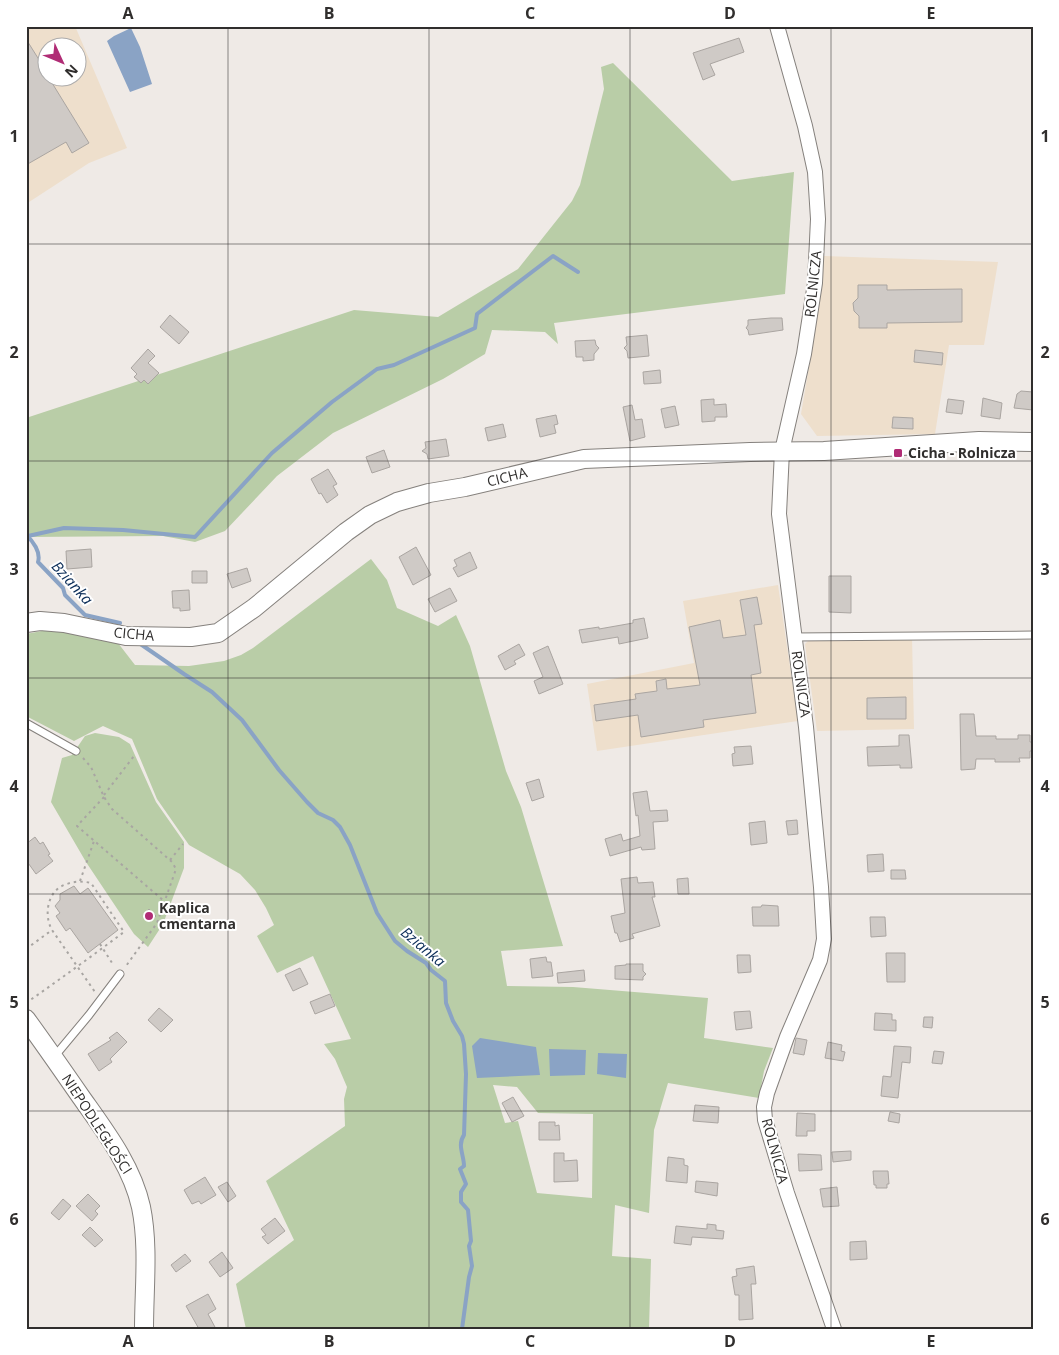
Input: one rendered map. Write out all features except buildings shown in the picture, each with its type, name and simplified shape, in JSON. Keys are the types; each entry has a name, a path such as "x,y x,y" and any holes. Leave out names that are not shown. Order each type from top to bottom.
{"street":[{"name":"ROLNICZA","path":"777,26 805,126 815,172 818,219 814,292 804,354 782,451 779,514 806,727 822,887 824,939 820,960 787,1037 767,1093 764,1107 765,1120 787,1193 834,1329"},
{"name":"CICHA","path":"26,623 40,621 64,623 126,636 191,637 218,633 254,608 346,532 370,515 397,502 429,493 465,488 584,459 824,451 979,441 1033,442"},
{"name":"NIEPODLEGŁOŚCI","path":"26,1019 115,1147 129,1171 137,1190 145,1243 144,1329"}],"lane":[{"path":"794,637 1033,636"},
{"path":"26,723 76,751"},
{"path":"54,1057 120,974"}],"path":[{"path":"76,751 91,767 112,809 170,860 176,869 157,923 120,974 100,944"},
{"path":"134,756 104,796 77,826 164,901"},
{"path":"80,881 94,841"},
{"path":"170,860 183,844"},
{"path":"26,1003 78,966 124,932 91,882 80,881 65,884 53,893 47,909 48,922 52,930 78,966 101,1000"},
{"path":"26,949 52,930"}],"shaded area":[{"path":"26,26 75,26 80,38 38,38 38,88 88,88 88,56 127,148 89,163 26,204"},
{"path":"824,256 998,262 984,345 949,345 935,434 817,436 801,414 815,331"},
{"path":"778,585 798,721 597,751 587,684 694,663 683,601"},
{"path":"912,636 914,729 817,731 805,644 811,638"}],"green space":[{"path":"613,63 732,181 794,172 785,294 554,323 558,344 545,332 492,330 485,354 443,379 333,433 277,476 225,531 195,542 163,536 26,537 26,418 354,310 438,317 518,269 572,201 580,185 604,89 601,67"},
{"path":"371,559 387,580 397,608 438,626 456,615 470,646 506,771 521,807 563,946 501,951 507,986 573,987 708,998 704,1038 773,1048 764,1071 759,1098 668,1083 654,1130 649,1213 615,1205 612,1256 651,1259 649,1329 246,1329 236,1284 294,1240 266,1181 345,1126 344,1099 347,1087 335,1059 324,1044 351,1039 313,956 277,973 257,936 274,925 255,890 240,874 189,845 157,799 132,739 103,726 74,741 26,716 26,634 47,630 73,633 118,643 135,665 189,666 224,661 253,648","holes":["493,1085 517,1087 538,1113 593,1114 592,1198 537,1193 518,1121 505,1123"]},
{"path":"95,733 119,737 130,744 156,802 184,842 184,868 163,924 148,947 134,934 86,862 51,802 62,758 72,755 85,736"}],"water":[{"path":"131,28 140,47 152,84 130,92 107,41"},
{"path":"480,1038 536,1047 540,1075 477,1078 472,1046"},
{"path":"549,1049 586,1050 585,1075 550,1076"},
{"path":"598,1053 627,1054 626,1078 597,1074"}],"waterway":[{"path":"28,536 64,528 123,530 195,537 272,453 332,402 377,369 394,365 475,328 477,314 553,256 578,272"},
{"name":"Bzianka","path":"26,535 36,547 39,558 38,562 63,588 65,595 85,615 120,623"},
{"name":"Bzianka","path":"139,643 212,692 242,720 279,770 307,802 318,813 333,820 340,827 350,845 377,913 395,941 426,963 431,970 445,981 446,1003 464,1044 466,1074 464,1135 461,1143 464,1166 460,1169 466,1184 461,1192 461,1202 468,1210 471,1241 469,1246 472,1266 462,1329"}],"place":[{"name":"Cicha - Rolnicza","path":"898,453"},
{"name":"Kaplica cmentarna","path":"149,916"}]}
